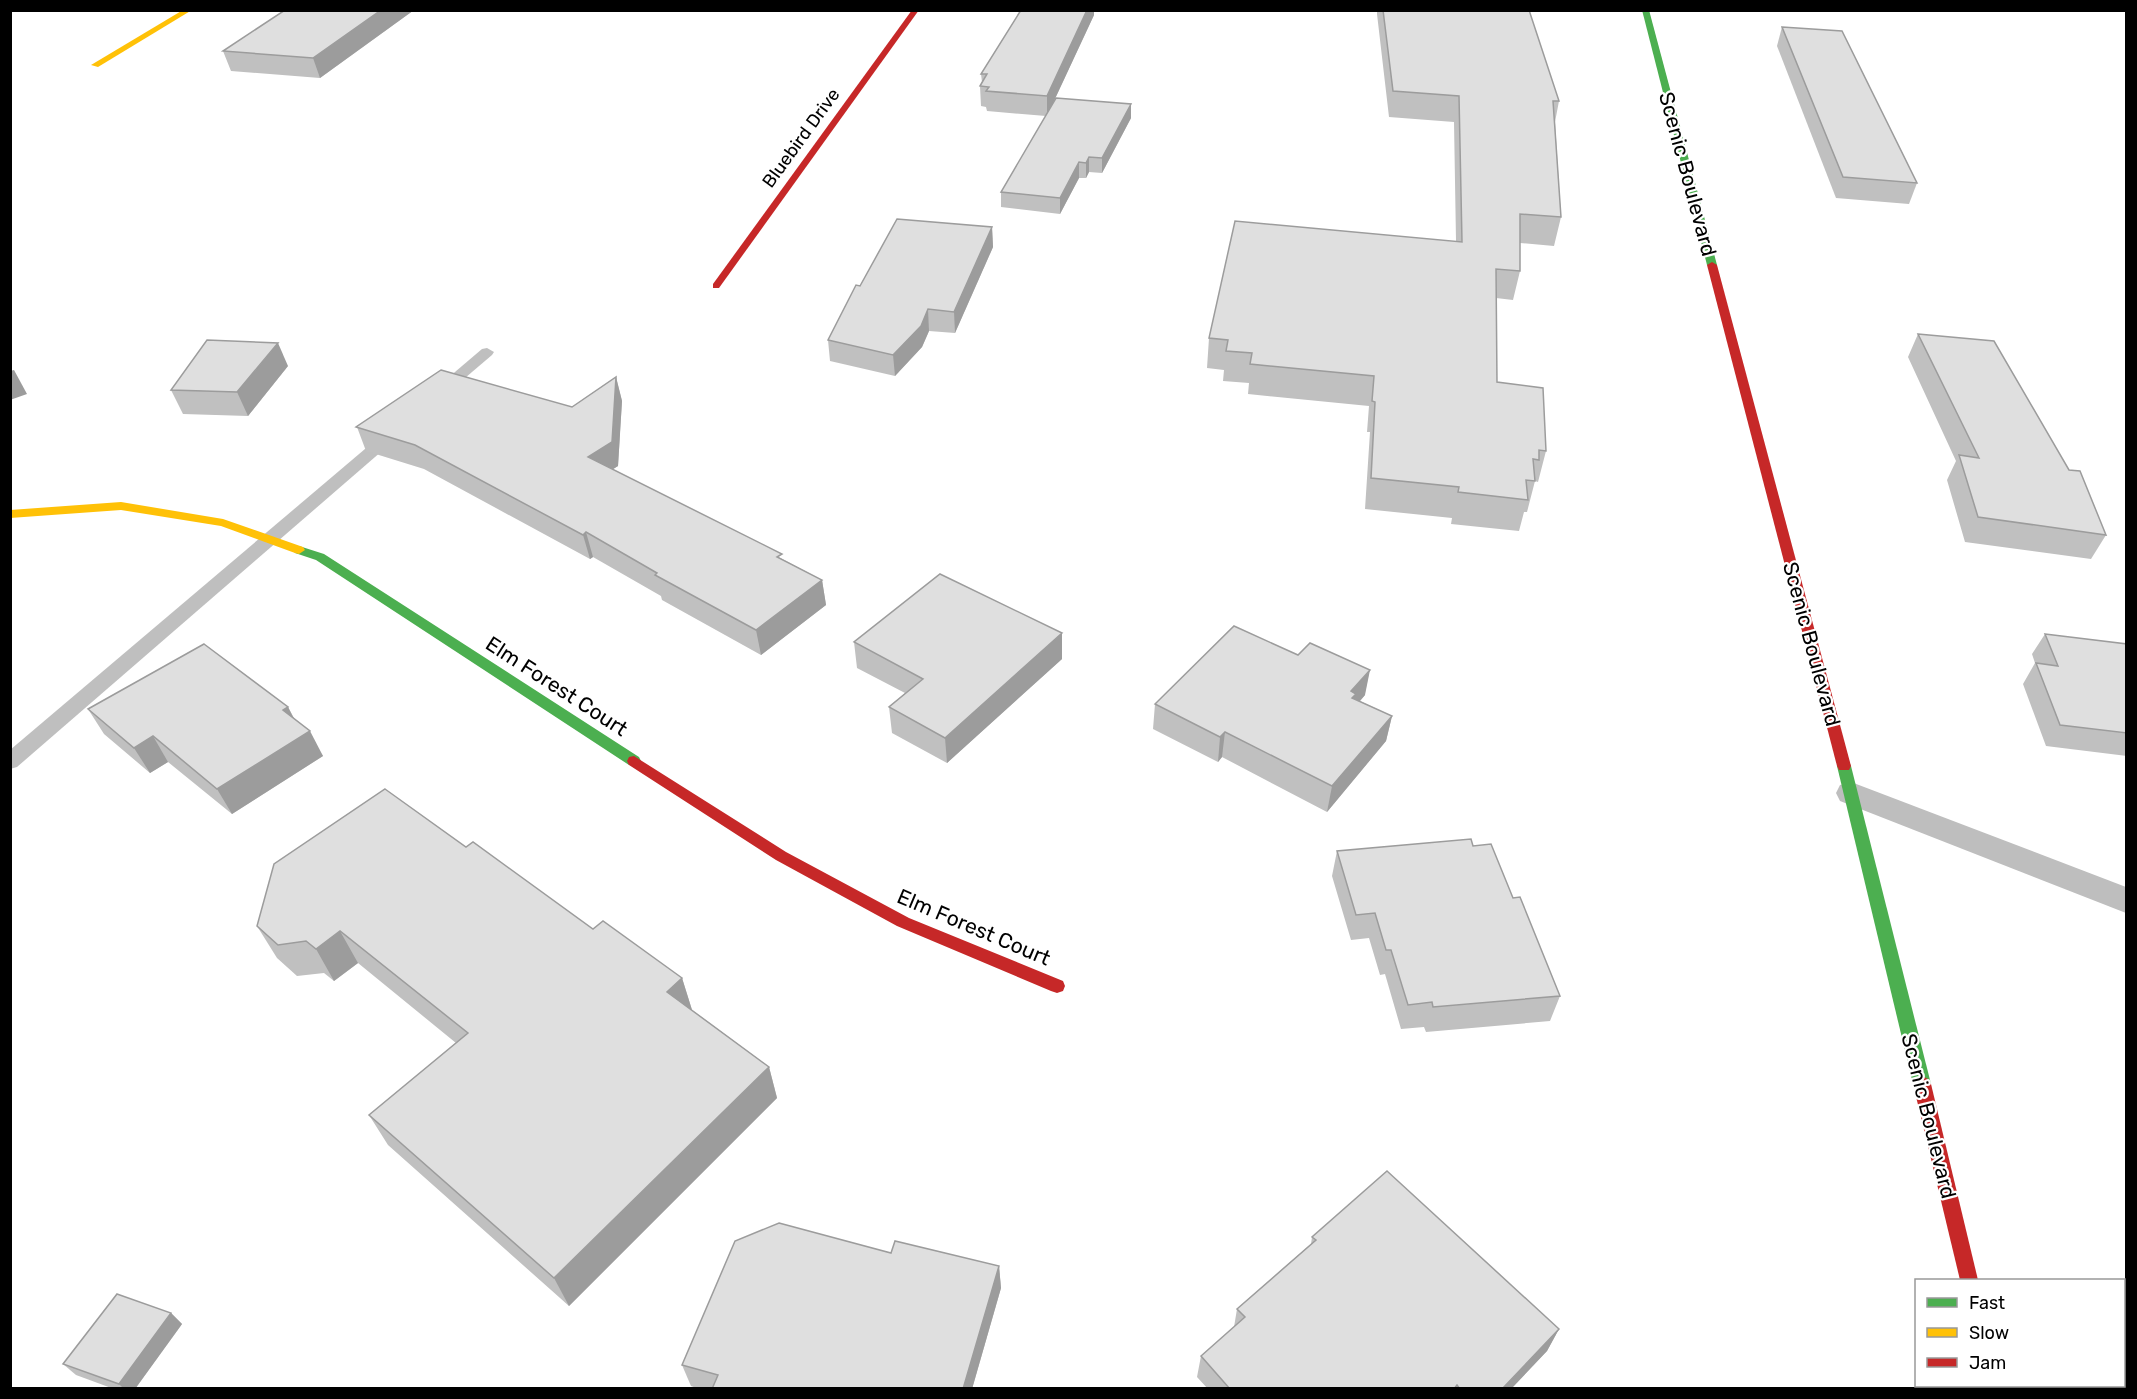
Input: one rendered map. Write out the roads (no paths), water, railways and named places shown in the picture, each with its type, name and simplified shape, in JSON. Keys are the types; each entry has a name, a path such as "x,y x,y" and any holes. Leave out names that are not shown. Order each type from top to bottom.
{"street":[{"path":"95,65 189,10"},
{"name":"Bluebird Drive","path":"716,286 916,10"},
{"name":"Scenic Boulevard","path":"1645,10 1851,793 1969,1279"},
{"name":"Elm Forest Court","path":"10,514 121,506 223,523 320,557 781,856 903,922 1057,986"}],"lane":[{"path":"1851,793 2127,900"}],"waterway":[{"path":"440,392 487,352"},
{"path":"10,762 391,435"}]}
